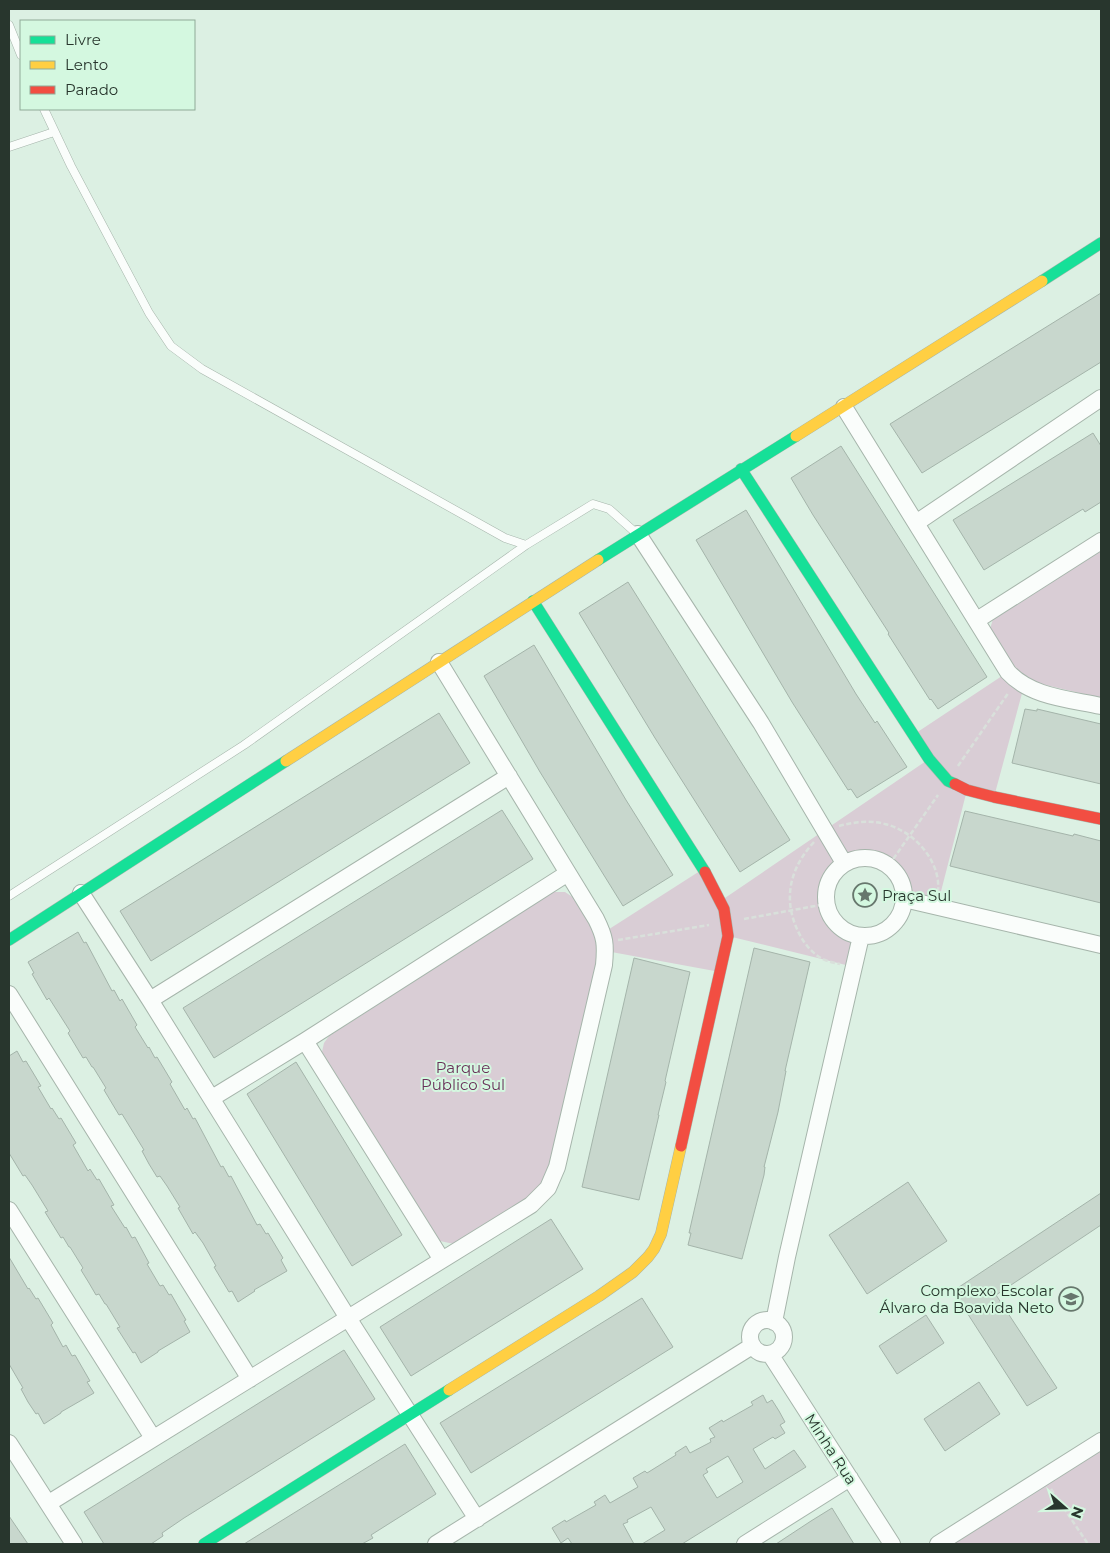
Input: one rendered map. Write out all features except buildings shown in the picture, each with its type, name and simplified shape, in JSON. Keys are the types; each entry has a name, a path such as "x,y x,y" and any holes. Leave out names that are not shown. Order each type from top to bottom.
{"street":[{"path":"9,940 533,601 741,469 844,407 1101,243"},
{"path":"916,523 1101,398"},
{"path":"844,407 1016,682 1044,694 1101,706"},
{"path":"741,469 929,759 948,781 967,790 994,797 1101,819"},
{"path":"638,534 761,723 844,863"},
{"path":"977,620 1101,541"},
{"path":"204,1544 599,1296 638,1268 650,1255 659,1240 728,936 727,922 722,900 533,601"},
{"path":"49,1503 531,1205 548,1188 557,1166 604,965 606,950 603,933 440,662"},
{"path":"150,1000 509,776"},
{"path":"867,857 878,859 898,875 903,886 904,899 901,911 895,922 887,930 874,935 861,936 849,933 838,926 830,916 826,904 826,892 829,880 835,870 855,858 867,857"},
{"path":"212,1098 568,874"},
{"path":"81,893 212,1098 348,1318 477,1519"},
{"path":"904,899 1101,945"},
{"path":"774,1322 861,936"},
{"path":"9,994 250,1379"},
{"path":"305,1041 442,1260"},
{"path":"9,1210 153,1438"},
{"path":"764,1320 774,1322 782,1329 784,1339 780,1349 770,1354 760,1353 752,1346 750,1335 754,1325 764,1320"},
{"path":"436,1544 752,1346"},
{"name":"Minha Rua","path":"770,1354 892,1544"},
{"path":"938,1544 1101,1441"},
{"path":"9,1443 74,1544"},
{"path":"746,1544 850,1478"}],"lane":[{"path":"9,25 20,52"},
{"path":"44,110 54,132 149,313 171,346 202,369 505,538 526,545"},
{"path":"9,147 54,132"},
{"path":"9,896 244,744 526,545 593,504 609,508 638,534"}],"path":[{"path":"1044,1478 1088,1544"}],"green space":[{"name":"Parque Público Sul","path":"1101,550 1101,698 1041,684 1024,686 994,797 967,790 937,907 904,899 898,877 886,864 872,858 856,858 842,865 831,876 826,892 829,911 834,921 851,933 861,936 854,967 728,936 720,972 606,951 551,1162 542,1183 530,1197 454,1244 440,1241 322,1052 324,1043 329,1036 553,892 565,892 574,898 603,933 703,869 722,900 929,759 913,735 1008,672 990,629 993,619"},
{"path":"1101,1441 1101,1544 938,1544"}],"traffic: fast":[{"path":"1042,281 1101,243"},
{"path":"598,560 796,436"},
{"path":"741,469 929,759 948,781 955,784"},
{"path":"533,601 705,872"},
{"path":"9,940 286,761"},
{"path":"204,1544 449,1390"}],"traffic: slow":[{"path":"796,436 1042,281"},
{"path":"286,761 598,560"},
{"path":"449,1390 599,1296 633,1272 648,1257 661,1234 681,1146"}],"traffic: jam":[{"path":"955,784 967,790 994,797 1101,819"},
{"path":"681,1146 728,936 724,909 705,872"}],"place":[{"name":"Praça Sul","path":"865,895"},
{"name":"Complexo Escolar Álvaro da Boavida Neto","path":"1071,1299"}]}
